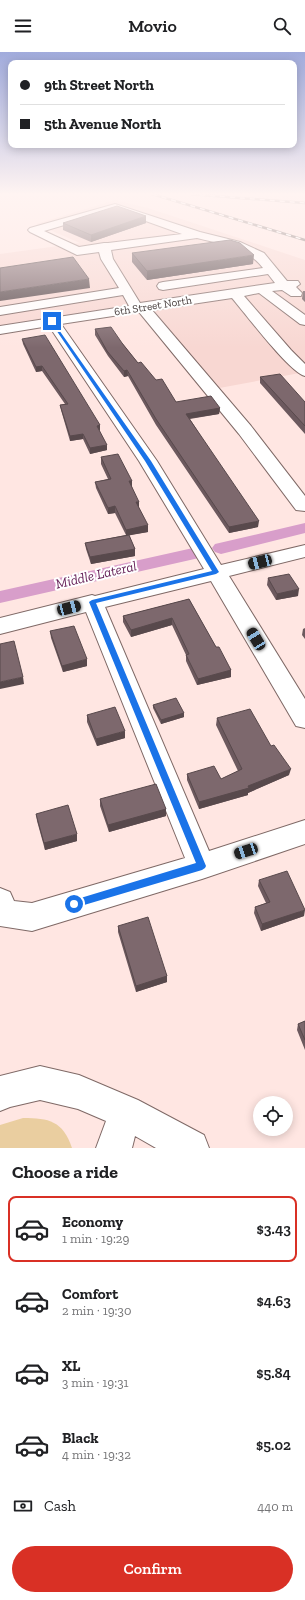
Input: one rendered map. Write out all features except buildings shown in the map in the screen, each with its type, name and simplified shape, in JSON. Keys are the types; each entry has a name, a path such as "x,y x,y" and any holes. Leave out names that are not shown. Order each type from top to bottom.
{"street":[{"path":"65,245 77,251 111,245"},
{"path":"238,245 260,256 283,286 300,292"},
{"path":"104,246 107,258 127,291 140,308 245,430 303,506"},
{"path":"163,286 271,270"},
{"path":"206,279 231,294 288,356 305,372"},
{"name":"6th Street North","path":"0,330 231,294 265,292 283,286 305,282"},
{"path":"0,311 127,291"},
{"path":"265,292 300,292"},
{"path":"265,292 305,321"},
{"path":"52,321 148,461 305,719"},
{"path":"288,356 305,352"},
{"path":"0,626 92,602 305,551"},
{"path":"92,602 202,866"},
{"path":"0,902 3,913 32,917 202,866 305,832"},
{"path":"0,1094 5,1091 40,1084 79,1092 126,1112 191,1148"},
{"path":"114,1148 126,1112"}],"shaded area":[{"path":"64,245 260,245 305,260 305,372 214,389 143,303 0,326 0,254"},
{"path":"23,1118 48,1120 54,1123 64,1132 72,1148 0,1148 0,1125"}],"waterway":[{"name":"Middle Lateral","path":"221,548 305,528"},
{"name":"Middle Lateral","path":"0,597 193,554"}],"route":[{"path":"52,321 148,461 216,572 92,602 202,866 74,904"}]}
